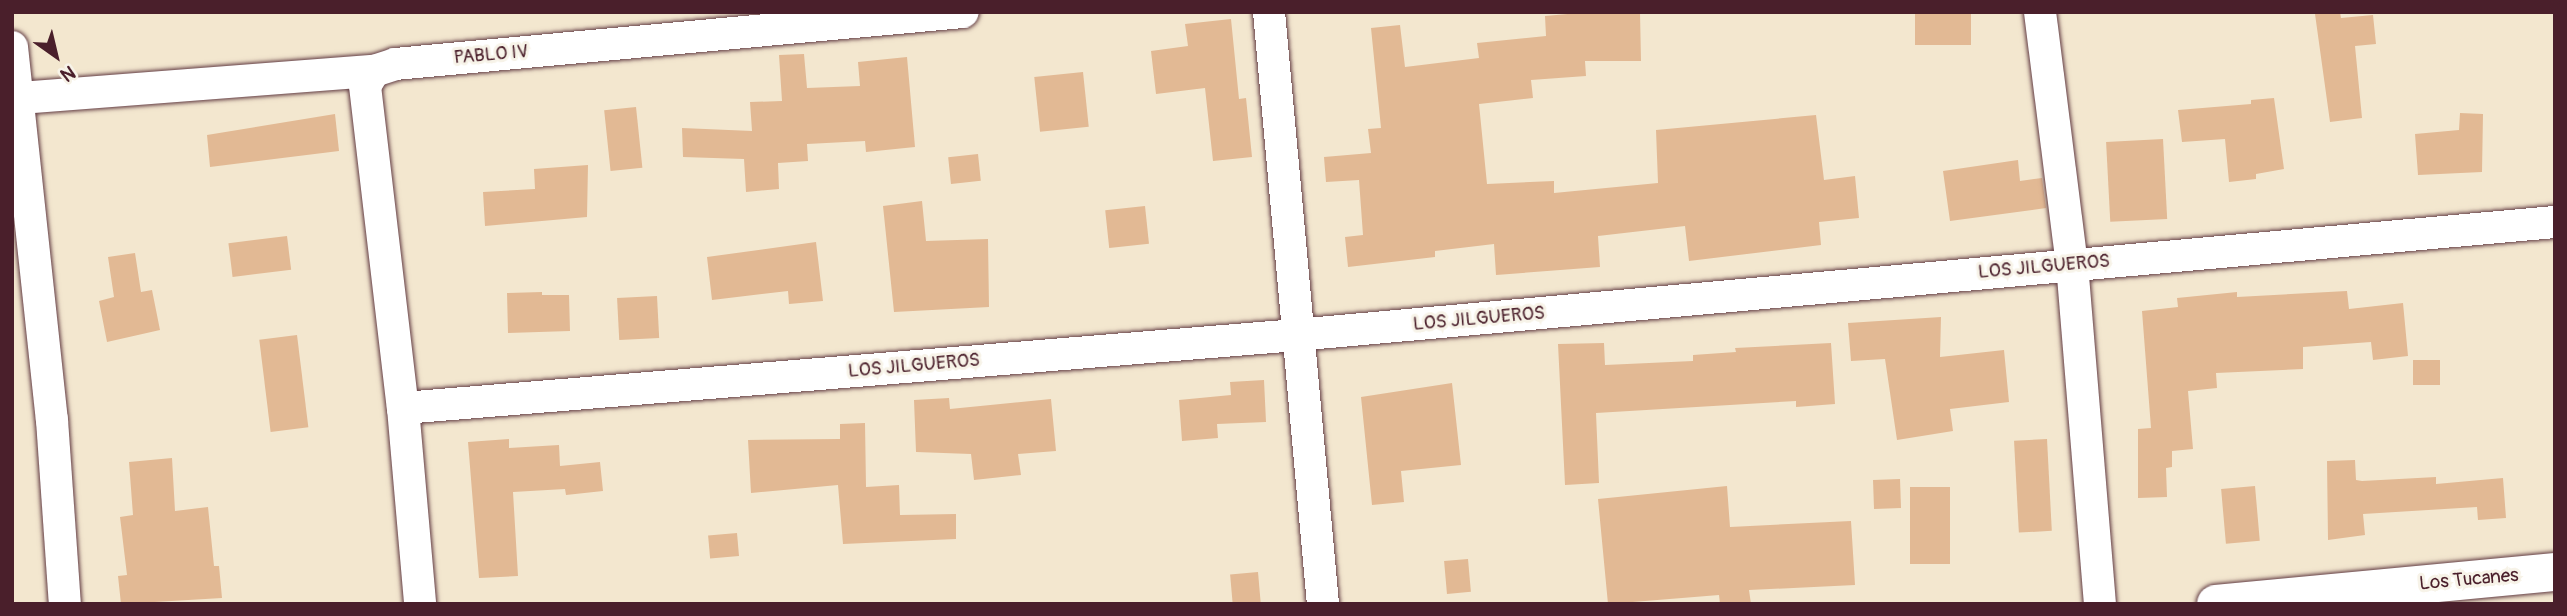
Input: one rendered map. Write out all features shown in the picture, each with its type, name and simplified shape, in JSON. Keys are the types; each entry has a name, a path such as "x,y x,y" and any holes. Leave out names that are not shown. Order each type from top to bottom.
{"street":[{"name":"PABLO IV","path":"20,99 374,71 395,64 963,12"},
{"path":"1269,12 1296,335 1323,604"},
{"path":"2040,12 2072,264 2100,604"},
{"path":"12,47 20,99 65,604"},
{"path":"374,71 365,86 403,408 420,604"},
{"name":"LOS JILGUEROS","path":"403,408 1296,335 2555,222"},
{"name":"Los Tucanes","path":"2216,604 2555,572"}],"building":[{"path":"1590,12 1640,12 1641,61 1585,61 1586,76 1531,80 1533,98 1479,104 1487,184 1554,181 1554,193 1658,183 1656,130 1816,115 1824,180 1855,176 1859,218 1819,222 1821,245 1689,261 1685,226 1598,236 1600,267 1496,275 1494,244 1435,251 1435,257 1348,267 1345,237 1363,235 1359,180 1326,182 1324,157 1371,153 1368,129 1381,128 1371,28 1400,25 1405,67 1479,58 1477,43 1546,36 1545,16"},
{"path":"1915,12 1971,12 1971,45 1915,45"},
{"path":"2340,12 2341,18 2373,15 2376,44 2355,46 2362,118 2330,122 2315,14"},
{"path":"1231,19 1239,99 1246,98 1252,157 1213,161 1205,88 1156,94 1151,51 1188,46 1185,24"},
{"path":"804,54 807,88 860,86 858,62 907,57 915,147 866,152 865,141 807,144 808,161 778,163 779,189 746,192 744,159 683,157 682,128 752,131 750,102 782,101 779,55"},
{"path":"1083,72 1089,127 1040,132 1034,77"},
{"path":"2274,98 2284,169 2256,174 2256,179 2229,182 2225,139 2182,142 2178,110 2251,104 2251,100"},
{"path":"636,107 642,168 611,171 604,110"},
{"path":"2460,113 2483,114 2482,172 2418,175 2415,134 2459,130"},
{"path":"335,114 339,151 210,167 207,135"},
{"path":"2163,139 2167,219 2110,222 2106,142"},
{"path":"978,154 981,181 951,184 948,157"},
{"path":"2018,160 2020,181 2042,178 2046,208 1950,221 1943,171"},
{"path":"588,165 587,217 485,226 483,192 535,189 534,169"},
{"path":"922,201 926,241 988,239 989,307 894,312 883,206"},
{"path":"1145,206 1149,244 1109,248 1105,210"},
{"path":"287,236 291,270 233,277 228,243"},
{"path":"816,242 823,301 789,304 788,291 712,300 707,257"},
{"path":"135,253 141,292 152,290 160,330 107,342 99,301 114,297 108,257"},
{"path":"2347,291 2349,309 2403,303 2408,356 2373,360 2371,342 2303,347 2303,369 2216,373 2217,388 2188,391 2193,449 2172,451 2172,467 2166,468 2167,497 2138,498 2138,429 2151,428 2142,311 2178,307 2177,298 2237,292 2237,297"},
{"path":"542,292 542,295 569,295 570,331 508,333 507,293"},
{"path":"657,296 659,338 619,340 617,298"},
{"path":"1941,317 1940,357 2004,350 2009,402 1950,409 1953,431 1897,440 1885,359 1851,361 1848,323"},
{"path":"297,335 308,427 271,432 259,340"},
{"path":"1604,343 1605,365 1693,361 1693,355 1736,352 1735,348 1831,343 1835,404 1796,407 1796,401 1596,413 1599,483 1565,485 1558,344"},
{"path":"2413,360 2440,360 2440,385 2413,385"},
{"path":"1264,380 1266,422 1217,424 1218,438 1182,441 1179,400 1231,395 1230,382"},
{"path":"1452,383 1461,465 1401,471 1404,502 1372,505 1361,397"},
{"path":"949,398 950,409 1051,399 1056,451 1018,454 1021,475 974,480 971,454 916,452 914,400"},
{"path":"865,423 866,487 899,485 900,515 956,514 956,539 843,544 838,485 751,493 748,440 840,439 840,424"},
{"path":"509,439 509,448 559,445 560,466 600,462 603,491 566,495 565,489 513,492 518,576 479,578 468,442"},
{"path":"2047,439 2052,531 2019,533 2014,441"},
{"path":"172,458 175,511 208,507 214,566 219,566 222,598 121,604 118,576 127,575 120,517 133,515 129,462"},
{"path":"2355,460 2356,480 2362,481 2436,477 2436,484 2503,478 2506,518 2478,520 2477,507 2363,514 2365,535 2328,540 2327,461"},
{"path":"1900,479 1901,508 1874,509 1873,480"},
{"path":"1727,486 1730,527 1851,521 1855,585 1749,590 1751,604 1720,604 1719,595 1608,604 1598,499"},
{"path":"2255,486 2260,541 2226,544 2221,489"},
{"path":"1910,487 1950,487 1950,564 1910,564"},
{"path":"737,533 739,556 710,558 708,536"},
{"path":"1468,559 1471,592 1447,594 1444,561"},
{"path":"1258,572 1261,604 1233,604 1230,574"}]}
